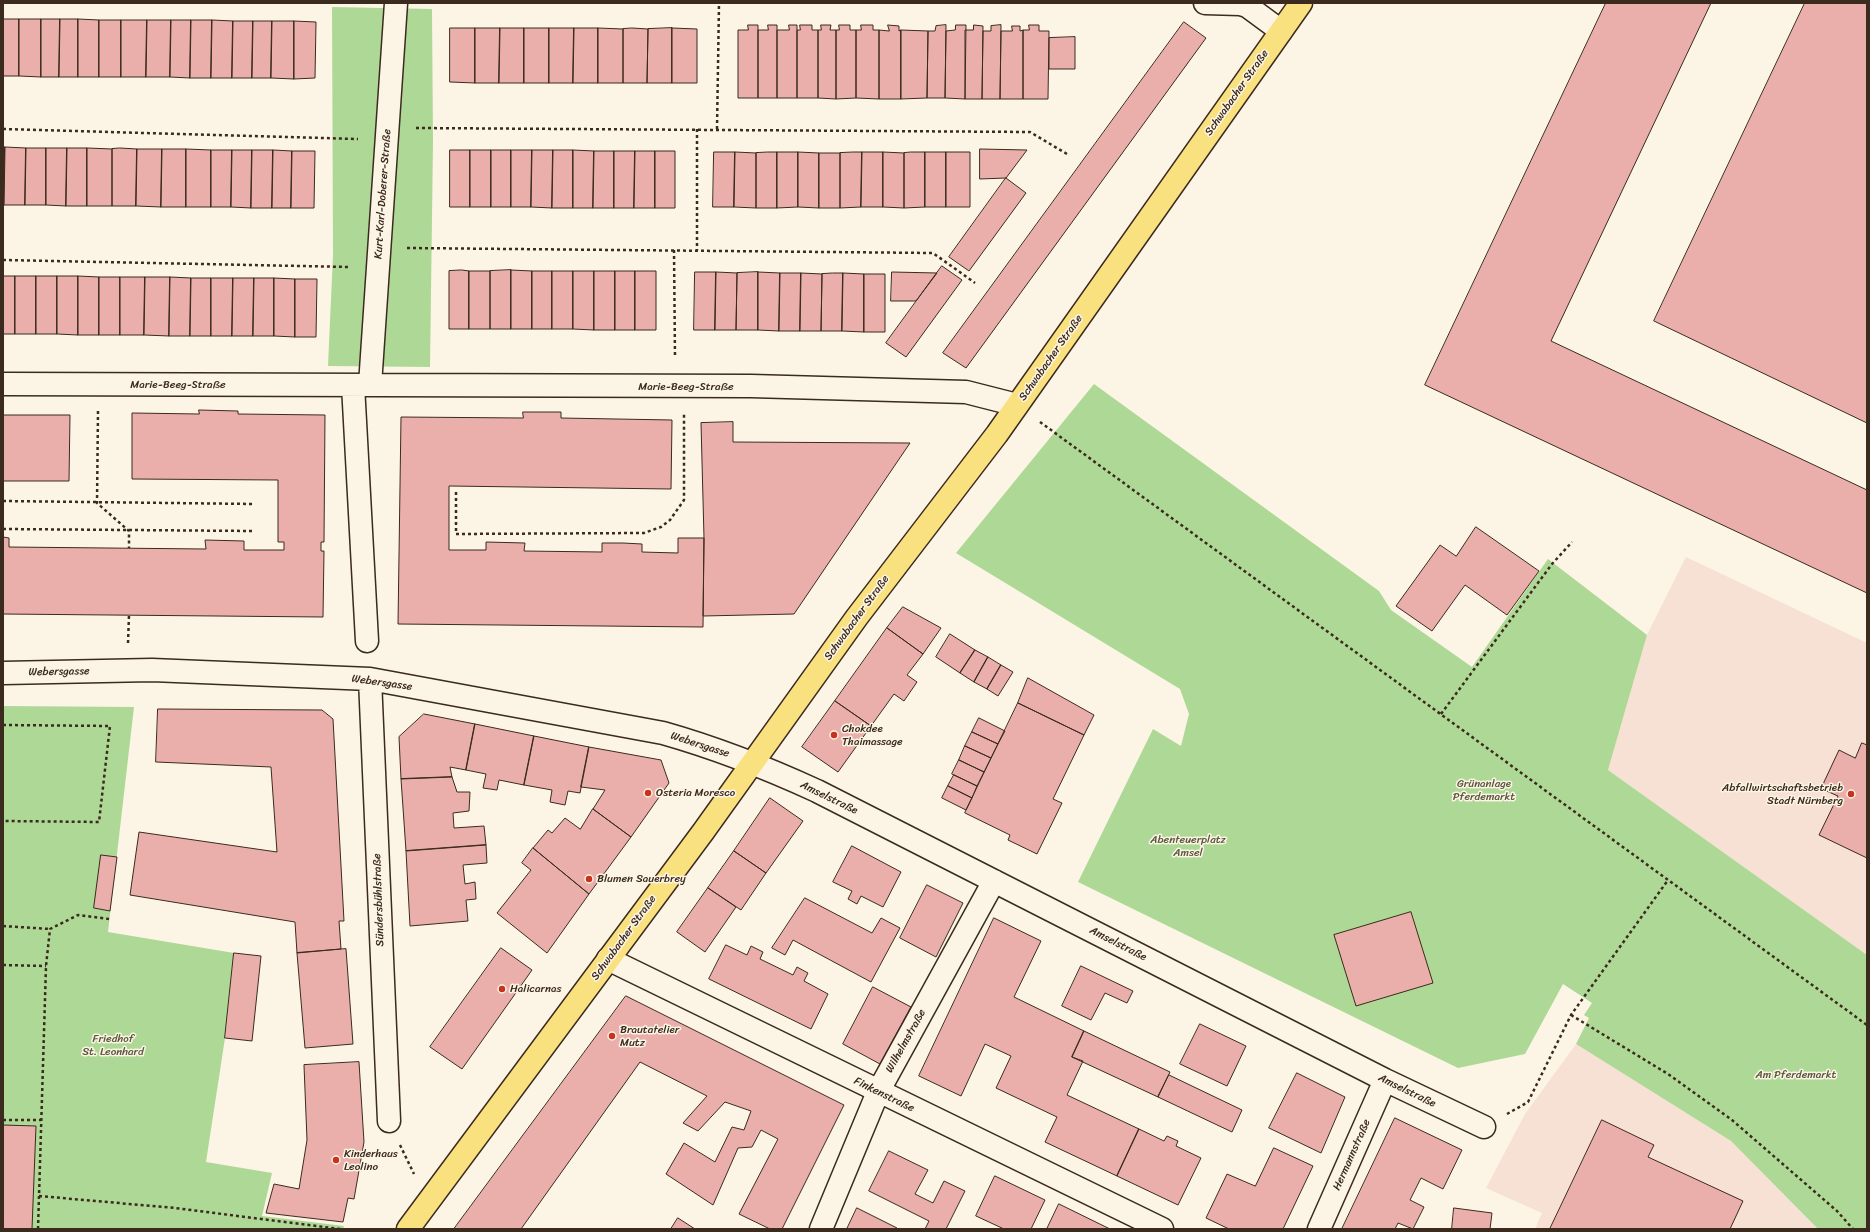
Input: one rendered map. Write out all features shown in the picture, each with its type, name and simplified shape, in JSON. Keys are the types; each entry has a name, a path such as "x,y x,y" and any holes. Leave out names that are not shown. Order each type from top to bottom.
{"main road":[{"name":"Schwabacher Straße","path":"408,1229 752,763 857,617 1017,405 1301,3"}],"street":[{"name":"Kurt-Karl-Doberer-Straße","path":"361,385 378,258 396,3"},
{"path":"1205,3 1240,4 1247,6 1281,30"},
{"name":"Marie-Beeg-Straße","path":"3,384 751,386 966,392 1017,405"},
{"path":"361,385 367,641"},
{"name":"Webersgasse","path":"3,673 152,670 370,679 663,733 752,763"},
{"name":"Sündersbühlstraße","path":"370,679 389,1121"},
{"name":"Amselstraße","path":"752,763 816,791 1385,1080 1484,1127"},
{"name":"Wilhelmstraße","path":"821,1229 878,1092 994,881"},
{"name":"Finkenstraße","path":"608,959 878,1092 1162,1229"},
{"name":"Hermannstraße","path":"1319,1229 1385,1080"}],"path":[{"path":"717,129 719,3"},
{"path":"442,128 1030,132 1067,154"},
{"path":"3,129 386,140"},
{"path":"697,129 697,250"},
{"path":"3,260 378,258 448,247 933,253 975,283"},
{"path":"456,492 456,534 644,533 661,527 670,520 684,500 674,250"},
{"path":"98,384 97,502 129,531 129,548"},
{"path":"1017,405 1867,1025"},
{"path":"3,501 254,504"},
{"path":"3,530 254,531"},
{"path":"1441,714 1552,564 1572,542"},
{"path":"3,725 110,726 99,822 3,821"},
{"path":"1484,1127 1528,1102 1570,1016 1668,880"},
{"path":"3,926 50,929 78,915 109,919"},
{"path":"38,1229 46,966 50,929"},
{"path":"3,965 46,966"},
{"path":"1570,1016 1668,1074 1732,1120 1837,1211 1853,1229"},
{"path":"3,1120 41,1120"},
{"path":"389,1121 411,1170 430,1198"},
{"path":"39,1196 175,1208 340,1229"}],"shaded area":[{"path":"1686,557 1867,643 1867,955 1608,770 1647,635"},
{"path":"1576,1044 1731,1141 1818,1229 1535,1229 1542,1213 1486,1188 1525,1114"}],"green space":[{"path":"332,7 432,9 433,142 430,367 328,366 333,255"},
{"name":"Grünanlage Pferdemarkt","path":"1094,384 1379,591 1391,610 1472,667 1548,559 1647,635 1608,770 1867,955 1867,1229 1818,1229 1731,1141 1576,1044 1589,1018 1584,1015 1592,1003 1563,984 1525,1054 1458,1068 1078,882 1153,729 1181,746 1189,714 1180,689 956,553"},
{"name":"Friedhof St. Leonhard","path":"3,706 134,707 108,932 234,953 225,1038 206,1162 272,1173 262,1216 344,1226 343,1229 3,1229"}],"building":[{"path":"1606,3 1711,3 1551,341 1867,490 1867,593 1425,385"},
{"path":"1805,3 1867,3 1867,423 1654,321"},
{"path":"3,19 19,19 19,76 3,76"},
{"path":"19,19 41,19 41,77 19,76"},
{"path":"41,19 60,19 59,77 41,77"},
{"path":"60,19 78,19 78,77 59,77"},
{"path":"78,19 99,20 99,77 78,77"},
{"path":"99,20 121,20 121,77 99,77"},
{"path":"121,20 147,20 146,77 121,77"},
{"path":"147,20 171,20 170,77 146,77"},
{"path":"171,20 191,20 190,78 170,77"},
{"path":"191,20 212,20 211,78 190,78"},
{"path":"212,20 233,21 232,78 211,78"},
{"path":"233,21 253,21 252,78 232,78"},
{"path":"253,21 272,21 271,78 252,78"},
{"path":"272,21 294,21 294,79 271,78"},
{"path":"294,21 316,22 315,78 294,79"},
{"path":"1184,22 1206,38 966,368 943,353"},
{"path":"748,25 758,25 758,98 738,98 738,30 748,30"},
{"path":"768,25 777,25 777,98 758,98 758,30 768,30"},
{"path":"789,25 797,25 797,98 777,98 777,30 789,30"},
{"path":"800,25 812,25 812,30 818,30 818,98 797,98 797,30 800,30"},
{"path":"821,25 831,25 830,30 836,30 836,99 818,98 818,30 821,30"},
{"path":"839,25 850,25 850,30 856,30 856,98 836,99 836,30 839,30"},
{"path":"861,25 873,25 873,30 879,30 879,99 856,98 856,30 861,30"},
{"path":"888,25 899,26 899,31 901,30 901,99 879,99 879,30 889,31"},
{"path":"946,25 945,98 927,98 928,31 935,31 936,26"},
{"path":"956,25 966,25 965,99 945,98 946,31 955,30"},
{"path":"974,25 983,26 982,99 965,99 965,30 973,30"},
{"path":"1001,25 1000,99 982,99 983,31 991,31 991,26"},
{"path":"1029,25 1039,25 1039,31 1049,31 1048,99 1023,99 1023,30 1029,30"},
{"path":"1012,26 1020,26 1020,31 1023,30 1023,99 1000,99 1001,31 1012,31"},
{"path":"450,28 475,28 475,83 450,82"},
{"path":"475,28 500,28 499,83 475,83"},
{"path":"500,28 524,28 524,83 499,83"},
{"path":"524,28 549,28 549,83 524,83"},
{"path":"549,28 574,28 573,83 549,83"},
{"path":"574,28 598,28 598,83 573,83"},
{"path":"598,28 623,29 623,83 598,83"},
{"path":"672,28 697,29 697,83 672,83"},
{"path":"672,28 672,83 647,83 648,29"},
{"path":"623,29 648,29 647,83 623,83"},
{"path":"901,30 928,31 927,98 901,99"},
{"path":"1075,37 1075,69 1049,69 1049,38"},
{"path":"3,147 5,147 4,205 3,205"},
{"path":"5,147 26,148 25,205 4,205"},
{"path":"26,148 46,148 46,205 25,205"},
{"path":"46,148 67,148 66,206 46,205"},
{"path":"67,148 87,148 87,206 66,206"},
{"path":"87,148 112,149 112,206 87,206"},
{"path":"112,149 137,149 136,206 112,206"},
{"path":"137,149 162,149 161,207 136,206"},
{"path":"162,149 186,149 186,207 161,207"},
{"path":"186,149 211,150 211,207 186,207"},
{"path":"980,149 1027,150 1006,178 980,179"},
{"path":"211,150 232,150 231,207 211,207"},
{"path":"232,150 252,150 251,208 231,207"},
{"path":"252,150 273,150 272,208 251,208"},
{"path":"273,150 292,151 291,208 272,208"},
{"path":"450,150 470,150 470,207 450,207"},
{"path":"470,150 491,150 491,207 470,207"},
{"path":"491,150 511,150 511,207 491,207"},
{"path":"511,150 532,150 531,207 511,207"},
{"path":"532,150 553,150 552,208 531,207"},
{"path":"553,150 573,150 573,208 552,208"},
{"path":"573,150 594,151 593,208 573,208"},
{"path":"292,151 315,151 314,208 291,208"},
{"path":"594,151 614,151 614,208 593,208"},
{"path":"614,151 635,151 634,208 614,208"},
{"path":"635,151 655,151 655,208 634,208"},
{"path":"655,151 675,151 675,208 655,208"},
{"path":"714,152 735,152 734,207 713,207"},
{"path":"735,152 756,153 756,208 734,207"},
{"path":"777,152 777,208 756,208 756,153"},
{"path":"777,152 798,152 798,207 777,208"},
{"path":"798,152 819,153 819,208 798,207"},
{"path":"862,152 861,207 840,208 840,153"},
{"path":"862,152 883,152 883,207 861,207"},
{"path":"883,152 904,153 904,208 883,207"},
{"path":"925,152 925,207 904,208 904,153"},
{"path":"925,152 946,152 946,207 925,207"},
{"path":"946,152 970,152 970,207 946,207"},
{"path":"819,153 840,153 840,208 819,208"},
{"path":"1006,178 1026,193 969,271 949,257"},
{"path":"942,266 962,280 906,357 886,343"},
{"path":"511,270 532,271 532,329 511,329"},
{"path":"511,270 511,329 490,329 490,271"},
{"path":"449,271 469,271 469,329 449,329"},
{"path":"469,271 490,271 490,329 469,329"},
{"path":"532,271 552,271 552,329 532,329"},
{"path":"552,271 573,271 573,329 552,329"},
{"path":"573,271 594,271 594,330 573,329"},
{"path":"594,271 615,271 615,330 594,330"},
{"path":"615,271 635,271 635,330 615,330"},
{"path":"635,271 656,271 656,330 635,330"},
{"path":"695,272 716,272 715,330 694,330"},
{"path":"716,272 737,273 736,330 715,330"},
{"path":"758,272 780,273 779,331 758,330"},
{"path":"758,272 758,330 736,330 737,273"},
{"path":"892,272 937,273 916,301 891,301"},
{"path":"780,273 801,273 800,331 779,331"},
{"path":"801,273 822,274 821,331 800,331"},
{"path":"843,273 842,331 821,331 822,274"},
{"path":"843,273 864,274 864,332 842,331"},
{"path":"864,274 885,274 885,332 864,332"},
{"path":"3,276 15,276 15,334 3,334"},
{"path":"15,276 36,276 36,334 15,334"},
{"path":"36,276 57,276 57,334 36,334"},
{"path":"57,276 78,276 78,335 57,334"},
{"path":"78,276 99,277 99,335 78,335"},
{"path":"99,277 120,277 120,335 99,335"},
{"path":"120,277 145,277 144,335 120,335"},
{"path":"145,277 170,277 169,336 144,335"},
{"path":"170,277 191,278 190,336 169,336"},
{"path":"191,278 211,278 211,336 190,336"},
{"path":"211,278 233,278 232,336 211,336"},
{"path":"233,278 254,278 253,336 232,336"},
{"path":"254,278 274,278 274,336 253,336"},
{"path":"274,278 295,279 295,337 274,336"},
{"path":"295,279 317,279 316,337 295,337"},
{"path":"199,410 238,411 238,414 325,415 324,542 321,542 321,551 324,551 323,617 3,614 3,537 9,538 9,547 206,549 205,540 244,541 244,550 284,550 284,542 278,542 278,480 132,479 132,413 199,414"},
{"path":"523,412 561,412 561,418 672,420 671,489 449,486 449,550 486,550 486,542 525,543 524,551 602,552 602,543 623,543 642,544 642,552 678,553 678,538 704,538 703,627 398,624 401,417 523,418"},
{"path":"3,415 70,415 69,481 3,481"},
{"path":"733,422 733,442 910,443 794,614 703,616 704,538 701,423"},
{"path":"1476,527 1539,571 1507,615 1465,585 1432,631 1396,606 1440,545 1456,556"},
{"path":"903,607 941,628 923,654 887,628"},
{"path":"887,628 923,654 907,675 917,682 904,701 894,694 871,726 835,701"},
{"path":"950,634 975,650 960,673 936,657"},
{"path":"975,650 988,657 974,682 960,673"},
{"path":"988,657 1001,665 987,689 974,682"},
{"path":"1001,665 1013,672 998,696 987,689"},
{"path":"1028,678 1094,715 1084,735 1018,703"},
{"path":"835,701 871,726 838,772 802,747"},
{"path":"1018,703 1084,735 1053,799 1062,803 1037,854 1008,840 1010,835 965,813"},
{"path":"158,709 322,710 333,719 344,921 339,921 341,949 297,953 295,922 130,895 139,832 277,852 271,767 156,762"},
{"path":"424,714 475,724 466,770 450,767 452,777 401,779 399,737"},
{"path":"979,718 1005,731 998,744 972,732"},
{"path":"475,724 534,736 524,785 499,780 497,790 483,788 486,774 466,770"},
{"path":"972,732 998,744 991,758 965,746"},
{"path":"534,736 589,747 580,793 568,791 565,805 550,802 552,790 524,785"},
{"path":"1862,743 1867,745 1867,858 1819,835 1838,796 1822,789 1824,782 1839,750 1855,758"},
{"path":"965,746 991,758 984,772 959,760"},
{"path":"589,747 661,760 669,783 631,837 593,809 605,790 581,787"},
{"path":"959,760 984,772 977,786 952,774"},
{"path":"954,775 977,786 972,798 948,786"},
{"path":"452,777 457,792 470,792 469,811 453,813 454,828 484,826 486,845 406,851 401,779"},
{"path":"948,786 972,798 966,810 942,798"},
{"path":"770,798 803,821 766,873 734,851"},
{"path":"593,809 631,837 589,894 533,848 548,830 552,833 565,818 580,829"},
{"path":"486,845 487,863 463,865 465,884 475,882 476,899 466,900 468,921 410,926 406,851"},
{"path":"852,846 901,872 883,907 861,896 857,904 848,899 852,891 833,882"},
{"path":"533,848 589,894 547,953 497,913 531,870 522,863"},
{"path":"734,851 766,873 741,910 708,888"},
{"path":"101,855 117,857 110,911 94,908"},
{"path":"927,885 963,903 936,957 900,938"},
{"path":"708,888 736,907 705,952 677,932"},
{"path":"805,898 872,933 881,918 900,928 871,982 793,940 785,955 772,948"},
{"path":"1411,912 1433,983 1356,1006 1334,935"},
{"path":"994,918 1041,941 1014,997 1084,1031 1072,1057 1083,1061 1067,1095 1139,1129 1117,1176 1045,1142 1057,1117 996,1088 1011,1056 985,1044 961,1096 919,1076"},
{"path":"726,945 747,955 751,946 763,952 760,959 793,975 797,967 808,973 804,981 828,994 811,1029 709,979"},
{"path":"501,948 532,970 462,1069 430,1047"},
{"path":"346,949 353,1044 305,1048 297,953"},
{"path":"234,953 261,956 252,1041 225,1038"},
{"path":"1081,966 1133,991 1127,1003 1105,993 1091,1020 1062,1006"},
{"path":"873,987 911,1007 880,1064 843,1044"},
{"path":"626,996 844,1105 782,1229 770,1229 739,1214 778,1139 761,1130 752,1147 738,1148 713,1205 666,1174 684,1143 715,1162 732,1127 744,1130 751,1111 725,1102 698,1131 683,1123 707,1096 640,1062 521,1229 454,1229"},
{"path":"1200,1024 1246,1046 1227,1086 1180,1064"},
{"path":"1084,1031 1170,1072 1158,1097 1072,1057"},
{"path":"359,1062 364,1142 354,1199 348,1198 343,1222 266,1213 274,1184 299,1189 307,1140 304,1065"},
{"path":"1297,1073 1345,1097 1321,1153 1269,1128"},
{"path":"1169,1075 1242,1110 1232,1132 1158,1097"},
{"path":"1395,1118 1462,1150 1443,1189 1421,1178 1410,1200 1424,1207 1413,1229 1398,1223 1395,1229 1342,1229"},
{"path":"1602,1120 1654,1145 1648,1157 1743,1201 1730,1229 1550,1229"},
{"path":"3,1125 36,1126 32,1229 3,1229"},
{"path":"1139,1129 1164,1141 1167,1136 1178,1141 1176,1146 1201,1158 1178,1205 1117,1176"},
{"path":"1274,1148 1313,1166 1283,1229 1229,1229 1206,1218 1227,1174 1255,1186"},
{"path":"889,1151 928,1170 915,1194 933,1203 944,1181 965,1191 946,1229 925,1229 929,1221 869,1191"},
{"path":"995,1176 1045,1200 1031,1229 1004,1229 976,1216"},
{"path":"1059,1204 1110,1229 1047,1229"},
{"path":"857,1208 897,1228 897,1229 847,1229"},
{"path":"1454,1208 1492,1213 1490,1229 1452,1229"},
{"path":"678,1218 695,1229 671,1229"}],"place":[{"name":"Chokdee Thaimassage","path":"834,735"},
{"name":"Osteria Moresco","path":"648,793"},
{"name":"Abfallwirtschaftsbetrieb Stadt Nürnberg","path":"1851,794"},
{"name":"Blumen Sauerbrey","path":"589,879"},
{"name":"Halicarnas","path":"502,989"},
{"name":"Brautatelier Mutz","path":"612,1036"},
{"name":"Kinderhaus Leolino","path":"336,1160"}],"park label":[{"name":"Abenteuerplatz Amsel","path":"1188,846"},
{"name":"Am Pferdemarkt","path":"1796,1075"}]}
